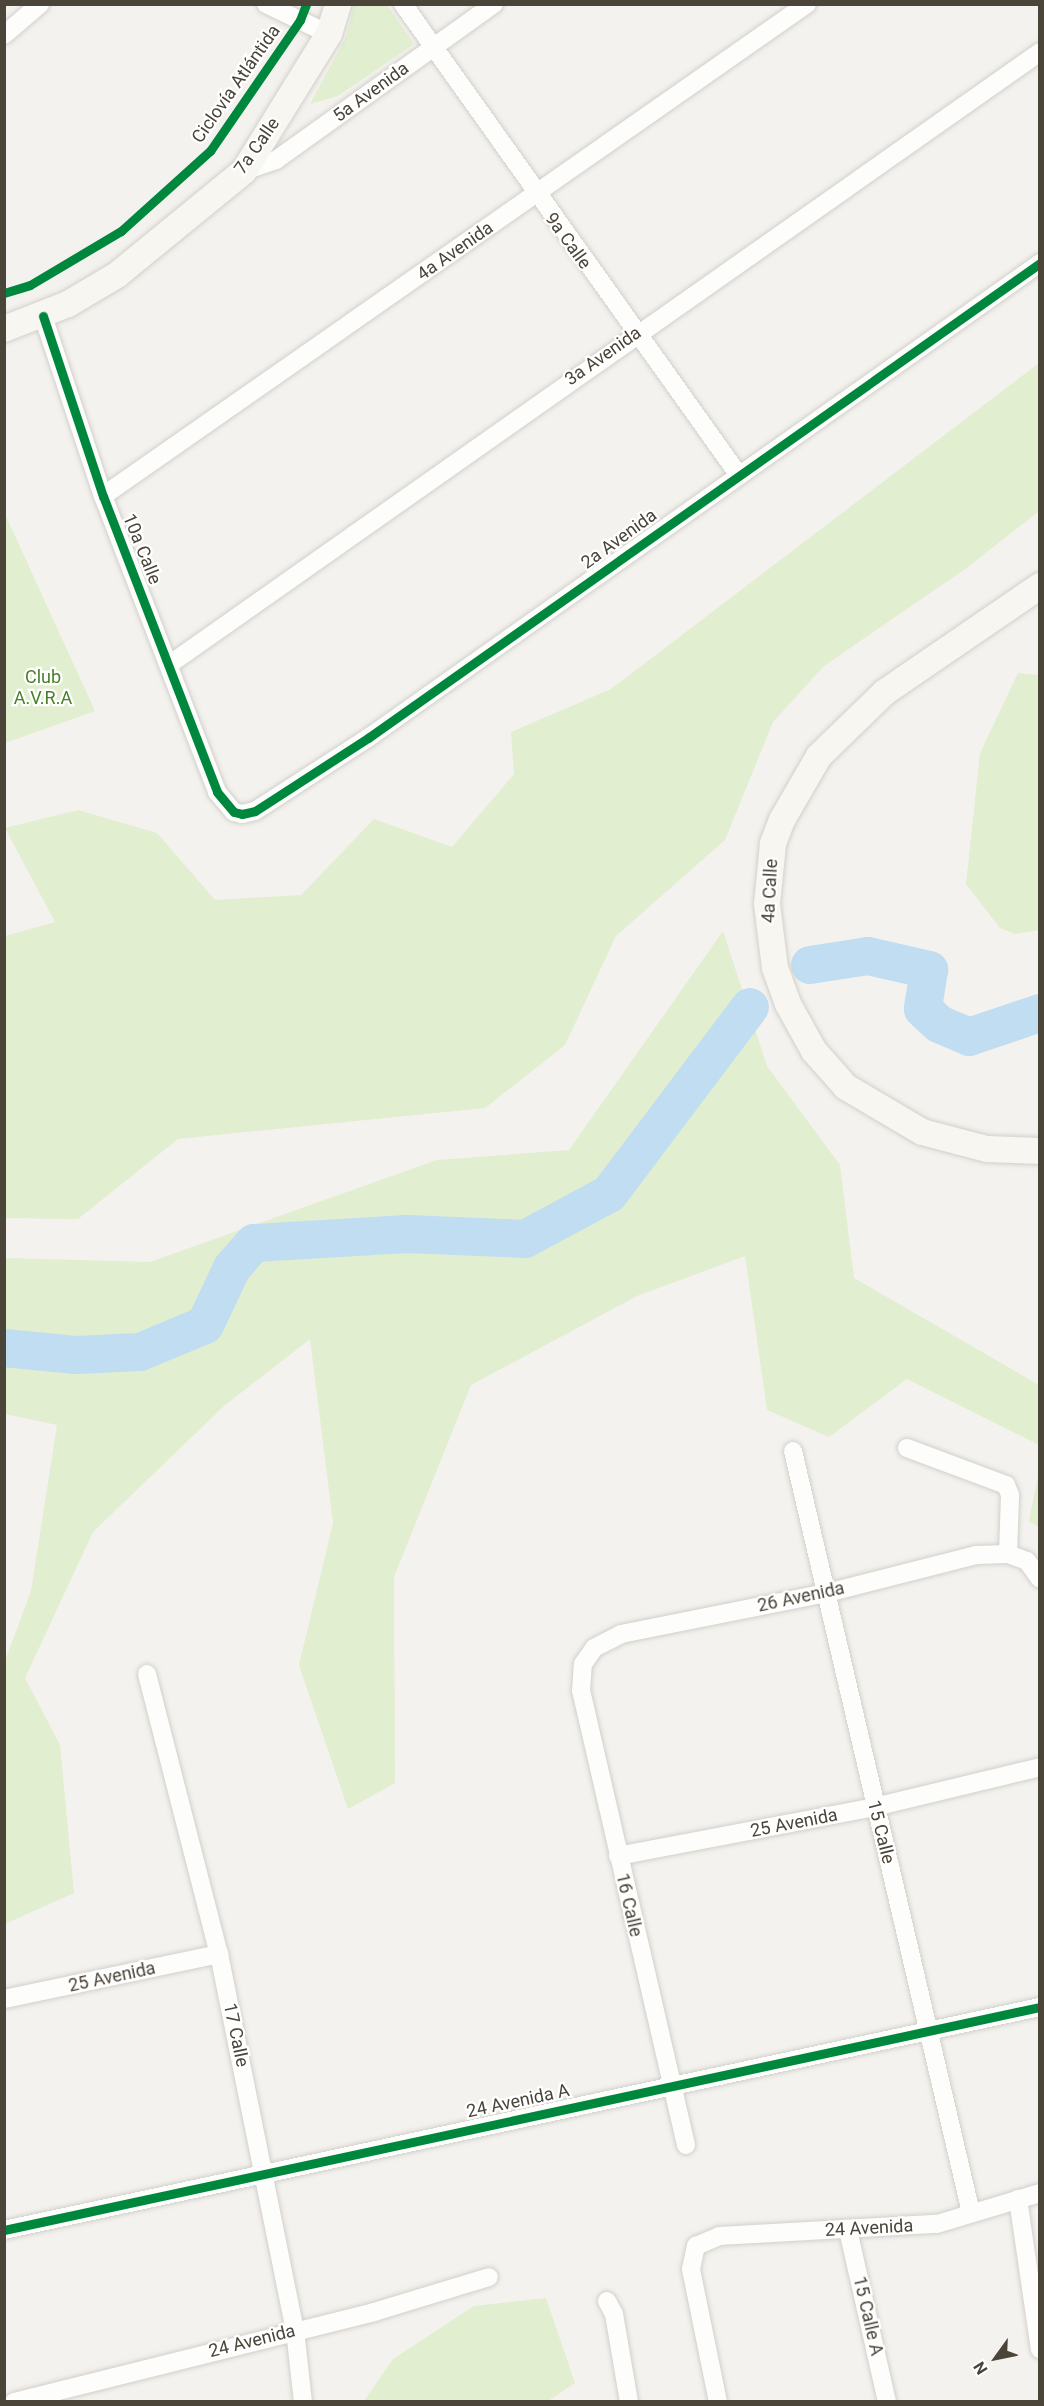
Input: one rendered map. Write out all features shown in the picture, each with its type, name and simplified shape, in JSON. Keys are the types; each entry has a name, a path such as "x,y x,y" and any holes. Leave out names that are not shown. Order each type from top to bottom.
{"main road":[{"name":"7a Calle","path":"43,316 93,290 140,258 244,171 329,34 338,4"},
{"path":"4,329 43,316"},
{"name":"4a Calle","path":"1040,586 884,693 845,727 819,756 782,820 769,876 768,935 788,1004 814,1051 846,1087 895,1118 950,1141 987,1149 1040,1151"}],"street":[{"path":"4,35 40,4"},
{"path":"266,4 329,34"},
{"name":"9a Calle","path":"403,4 536,195 738,474"},
{"name":"5a Avenida","path":"244,171 276,160 494,4"},
{"name":"4a Avenida","path":"103,496 807,4"},
{"name":"3a Avenida","path":"170,664 635,333 1040,52"},
{"name":"2a Avenida","path":"217,792 234,812 255,811 369,738 738,474 1040,263"},
{"name":"10a Calle","path":"43,316 103,496 170,664 217,792"},
{"path":"907,1448 1005,1485 1010,1495 1008,1554"},
{"name":"15 Calle","path":"792,1451 971,2212"},
{"name":"26 Avenida","path":"583,1664 594,1648 621,1634 827,1593 976,1555 1008,1554 1027,1561 1040,1578"},
{"name":"16 Calle","path":"583,1664 581,1691 670,2086 687,2145"},
{"name":"17 Calle","path":"147,1674 219,1954 294,2330 303,2402"},
{"name":"25 Avenida","path":"618,1856 875,1808 1040,1767"},
{"name":"25 Avenida","path":"4,1999 219,1954"},
{"name":"24 Avenida A","path":"4,2230 264,2171 1040,2007"},
{"name":"24 Avenida","path":"718,2402 691,2269 696,2247 719,2236 937,2224 1040,2193"},
{"path":"1018,2199 1040,2349"},
{"name":"15 Calle A","path":"848,2230 887,2402"},
{"name":"24 Avenida","path":"14,2402 294,2330 374,2312 489,2277"},
{"path":"607,2301 614,2314 629,2402"}],"green space":[{"path":"354,5 387,5 414,44 338,96 310,104 346,37"},
{"path":"1039,363 1039,511 968,567 824,666 773,722 725,840 616,936 565,1045 485,1108 178,1139 78,1219 5,1218 5,936 55,922 5,828 78,810 157,833 215,900 301,895 374,819 452,847 514,774 511,732 611,689"},
{"name":"Club A.V.R.A","path":"5,514 95,711 4,743"},
{"path":"1018,673 1039,675 1040,930 1015,934 1000,928 966,884 980,753"},
{"path":"723,931 767,1066 840,1165 854,1278 1039,1385 1039,1445 907,1379 829,1437 767,1410 745,1256 637,1296 471,1385 394,1577 395,1783 348,1809 299,1665 333,1523 310,1339 224,1406 93,1532 25,1678 60,1745 74,1893 5,1924 5,1661 31,1591 57,1425 5,1414 5,1258 150,1262 437,1160 569,1150"},
{"path":"1039,1471 1039,1527 1029,1521"},
{"path":"546,2298 575,2383 548,2401 364,2401 393,2359 474,2306"}],"waterway":[{"path":"810,965 868,956 929,970 923,1009 939,1024 969,1037 1040,1013"},
{"path":"4,1348 76,1355 140,1352 205,1325 232,1268 254,1243 407,1234 525,1239 609,1194 750,1007"}],"cycle path":[{"name":"Ciclovía Atlántida","path":"4,293 30,285 121,231 210,151 300,20 306,4"},
{"path":"43,316 103,496 217,792 234,812 242,814 255,811 368,738 1040,263"},
{"path":"4,2230 1040,2007"}]}
